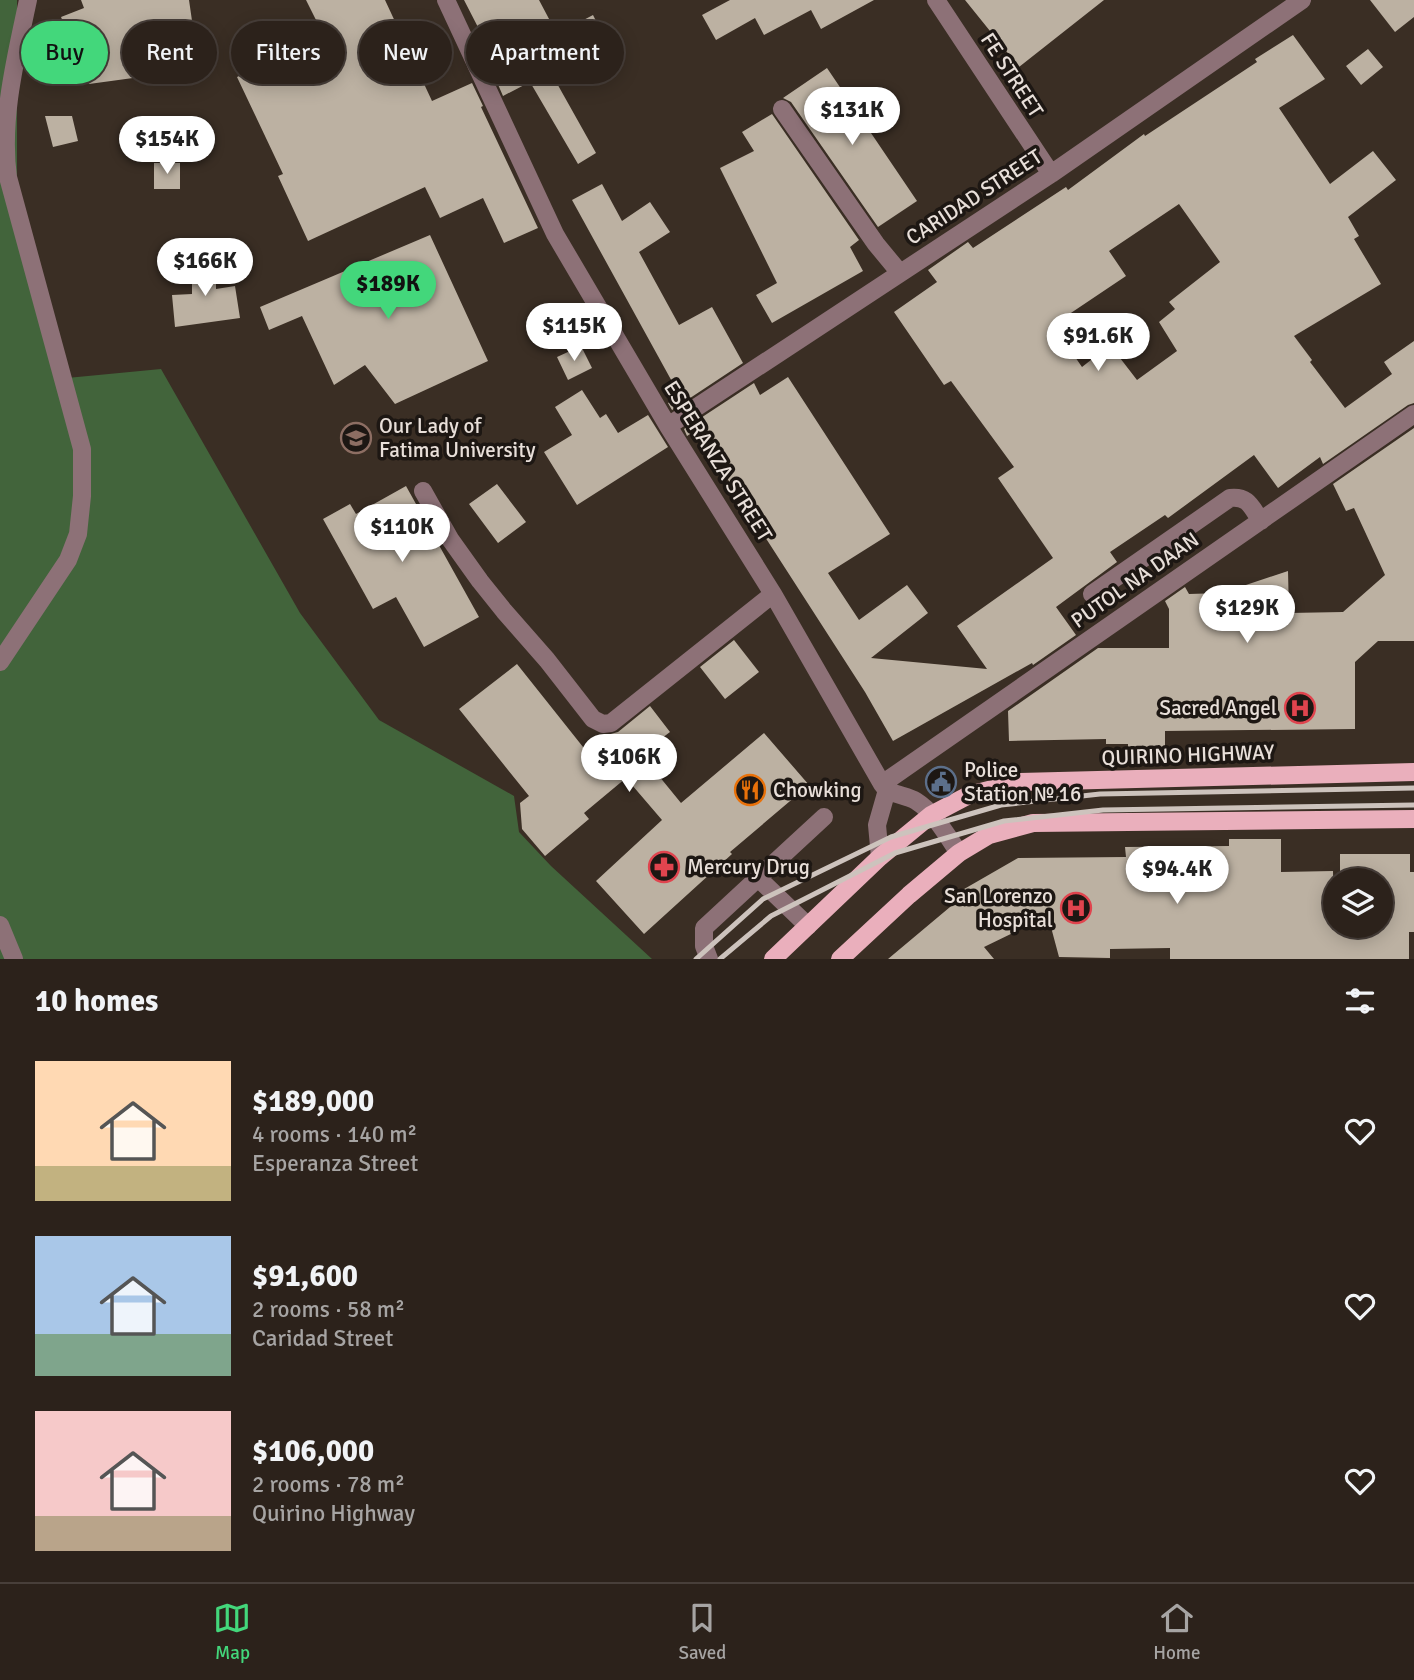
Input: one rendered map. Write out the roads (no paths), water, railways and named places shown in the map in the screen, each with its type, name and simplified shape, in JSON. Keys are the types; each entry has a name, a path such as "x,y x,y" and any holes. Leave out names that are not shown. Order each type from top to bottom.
{"main road":[{"name":"QUIRINO HIGHWAY","path":"773,959 880,857 931,815 969,795 1020,782 1414,772"},
{"path":"840,959 959,853 989,835 1033,823 1414,819"}],"street":[{"path":"0,662 68,560 78,534 82,496 82,449 4,159 7,99 28,0"},
{"name":"ESPERANZA STREET","path":"446,0 555,233 668,426 773,594 885,787"},
{"name":"FE STREET","path":"936,0 1051,174"},
{"name":"CARIDAD STREET","path":"668,426 1051,174 1302,0"},
{"path":"782,109 876,244 900,273"},
{"name":"PUTOL NA DAAN","path":"885,787 1414,414"},
{"path":"423,491 450,539 480,581 593,719 603,724 611,723 773,594"},
{"path":"1092,594 1230,498 1246,500 1261,521"},
{"path":"880,857 877,825 885,787 915,800 931,815 959,853"},
{"path":"709,959 704,946 704,928 824,817"},
{"path":"758,878 808,926"},
{"path":"0,925 14,959"}],"railway":[{"path":"696,959 763,899 891,837 1001,805 1100,794 1414,788"},
{"path":"720,959 771,916 895,853 1004,821 1103,810 1414,805"}],"place":[{"name":"Our Lady of Fatima University","path":"356,438"},
{"name":"Sacred Angel","path":"1300,708"},
{"name":"Police Station № 16","path":"941,782"},
{"name":"Chowking","path":"750,790"},
{"name":"Mercury Drug","path":"664,867"},
{"name":"San Lorenzo Hospital","path":"1076,908"}]}
